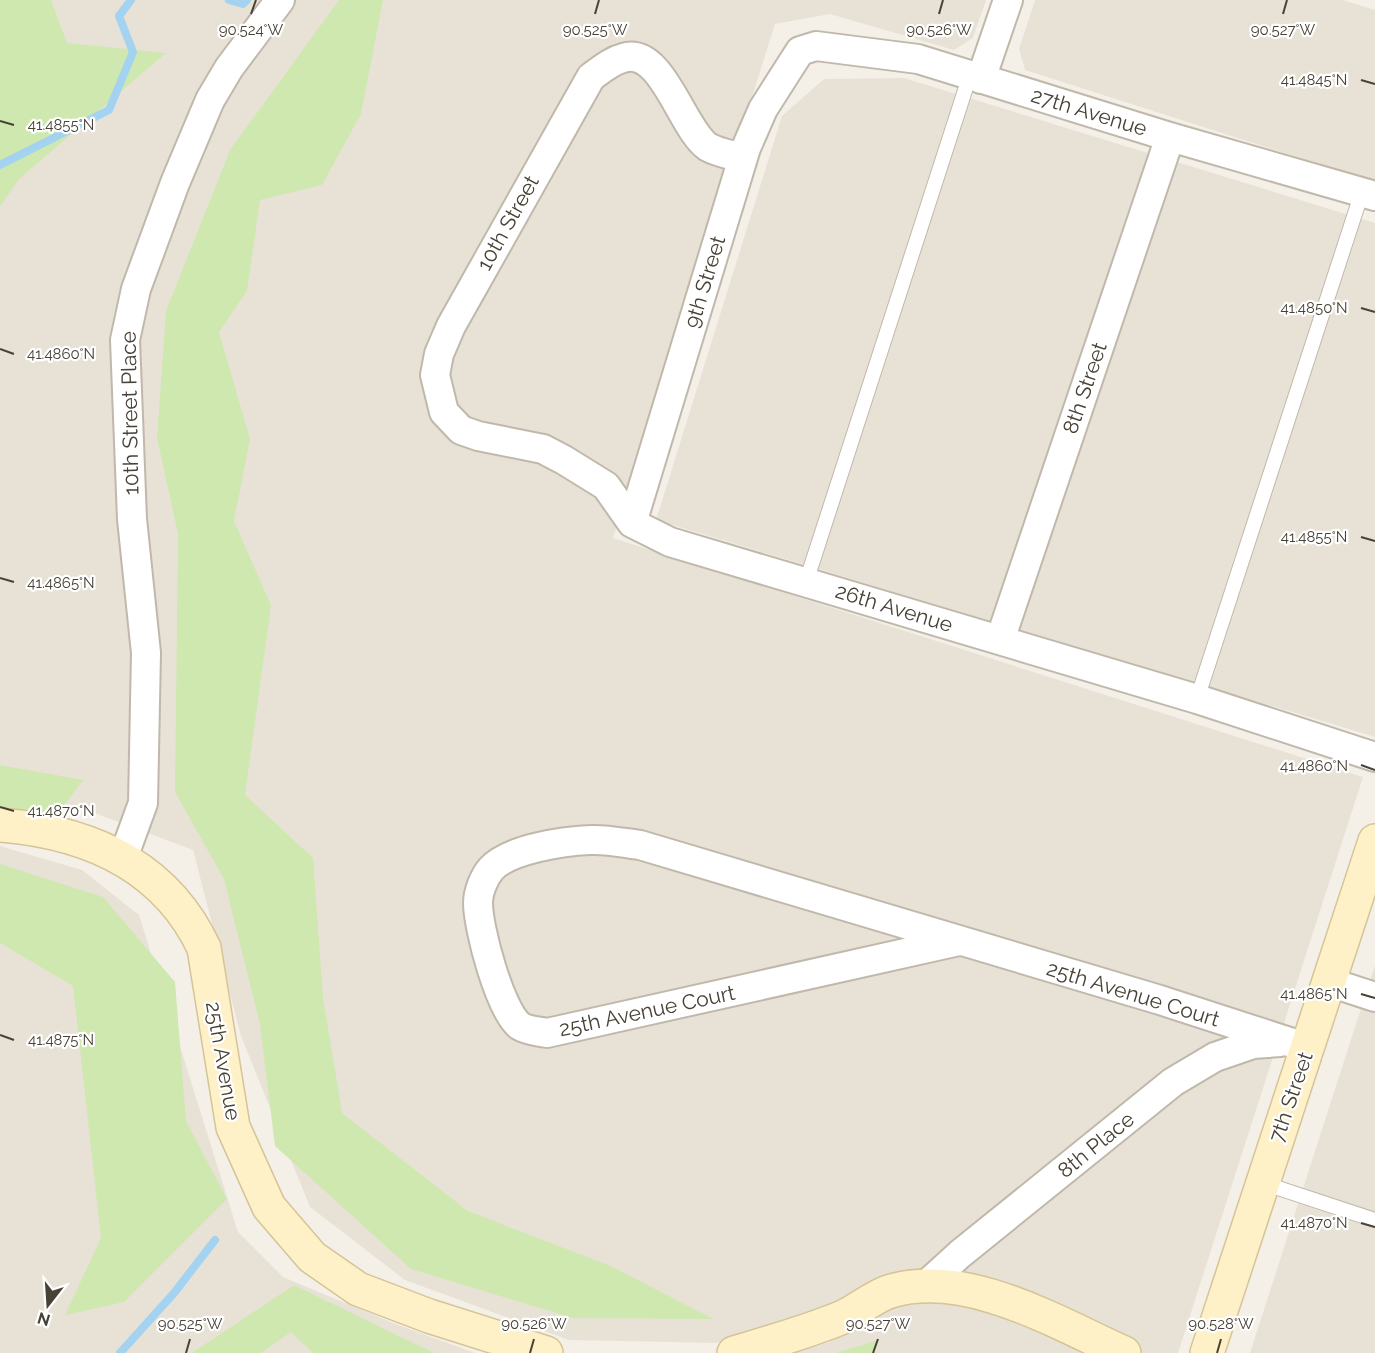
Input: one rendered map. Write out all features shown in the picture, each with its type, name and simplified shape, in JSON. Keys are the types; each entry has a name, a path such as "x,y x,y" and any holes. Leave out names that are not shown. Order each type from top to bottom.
{"street":[{"name":"10th Street Place","path":"123,858 142,803 146,653 132,519 125,340 136,289 175,183 210,100 229,68 280,0"},
{"path":"975,77 1008,0"},
{"name":"27th Avenue","path":"800,51 816,46 871,51 918,59 1170,137 1369,194"},
{"name":"9th Street","path":"632,523 744,158 764,109 800,51"},
{"name":"10th Street","path":"444,412 435,375 439,354 451,326 591,77 610,63 626,56 641,60 656,69 694,132 707,146 744,158"},
{"name":"8th Street","path":"1000,640 1170,137"},
{"name":"26th Avenue","path":"444,412 461,430 478,436 543,449 564,460 606,486 632,523 670,542 1197,699 1375,757"},
{"name":"25th Avenue","path":"0,825 64,834 123,858 173,898 192,922 204,948 233,1127 268,1207 312,1257 358,1289 429,1316 546,1353"},
{"name":"25th Avenue Court","path":"959,941 546,1033 520,1025 507,1011 500,997 480,922 478,901 490,870 509,857 568,842 592,839 640,845 1160,1000 1296,1045"},
{"name":"7th Street","path":"1207,1353 1262,1183 1296,1045 1329,982 1375,841"},
{"path":"1329,982 1375,997"},
{"name":"8th Place","path":"926,1285 960,1254 1173,1082 1215,1057 1253,1044 1296,1045"},
{"path":"734,1353 845,1316 889,1292 926,1285 963,1287 997,1298 1124,1353"}],"lane":[{"path":"806,582 975,77"},
{"path":"1197,699 1369,194"},
{"path":"1262,1183 1375,1220"}],"shaded area":[{"path":"0,0 986,0 973,38 954,50 830,14 775,24 613,538 1363,777 1178,1353 791,1353 830,1342 845,1299 717,1343 569,1340 405,1280 310,1207 241,1036 193,850 76,806 0,816"},
{"path":"1035,0 1343,0 1375,10 1375,182 1025,70 1019,49"},
{"path":"904,78 1375,223 1375,737 656,520 782,116 824,79"},
{"path":"0,846 82,870 139,915 238,1232 283,1277 393,1323 475,1353 0,1353"},
{"path":"1375,965 1375,1353 1250,1353"}],"green space":[{"path":"0,0 51,0 67,43 166,53 19,179 0,206"},
{"path":"339,0 383,0 361,114 322,185 260,200 247,291 219,332 250,439 234,521 271,605 245,795 313,858 323,997 342,1113 468,1211 613,1267 713,1319 573,1318 411,1269 275,1146 260,1025 224,879 175,792 178,534 157,438 166,311 230,150"},
{"path":"0,765 83,780 56,816 0,813"},
{"path":"0,864 103,897 175,982 186,1121 227,1199 124,1302 65,1315 101,1238 73,986 0,943"},
{"path":"294,1285 434,1353 313,1353 291,1332 261,1353 192,1353"},
{"path":"878,1340 875,1353 836,1353"}],"waterway":[{"path":"0,165 109,110 133,52 119,16 131,0"},
{"path":"229,0 243,4 247,0"},
{"path":"120,1353 174,1293 215,1240"}]}
